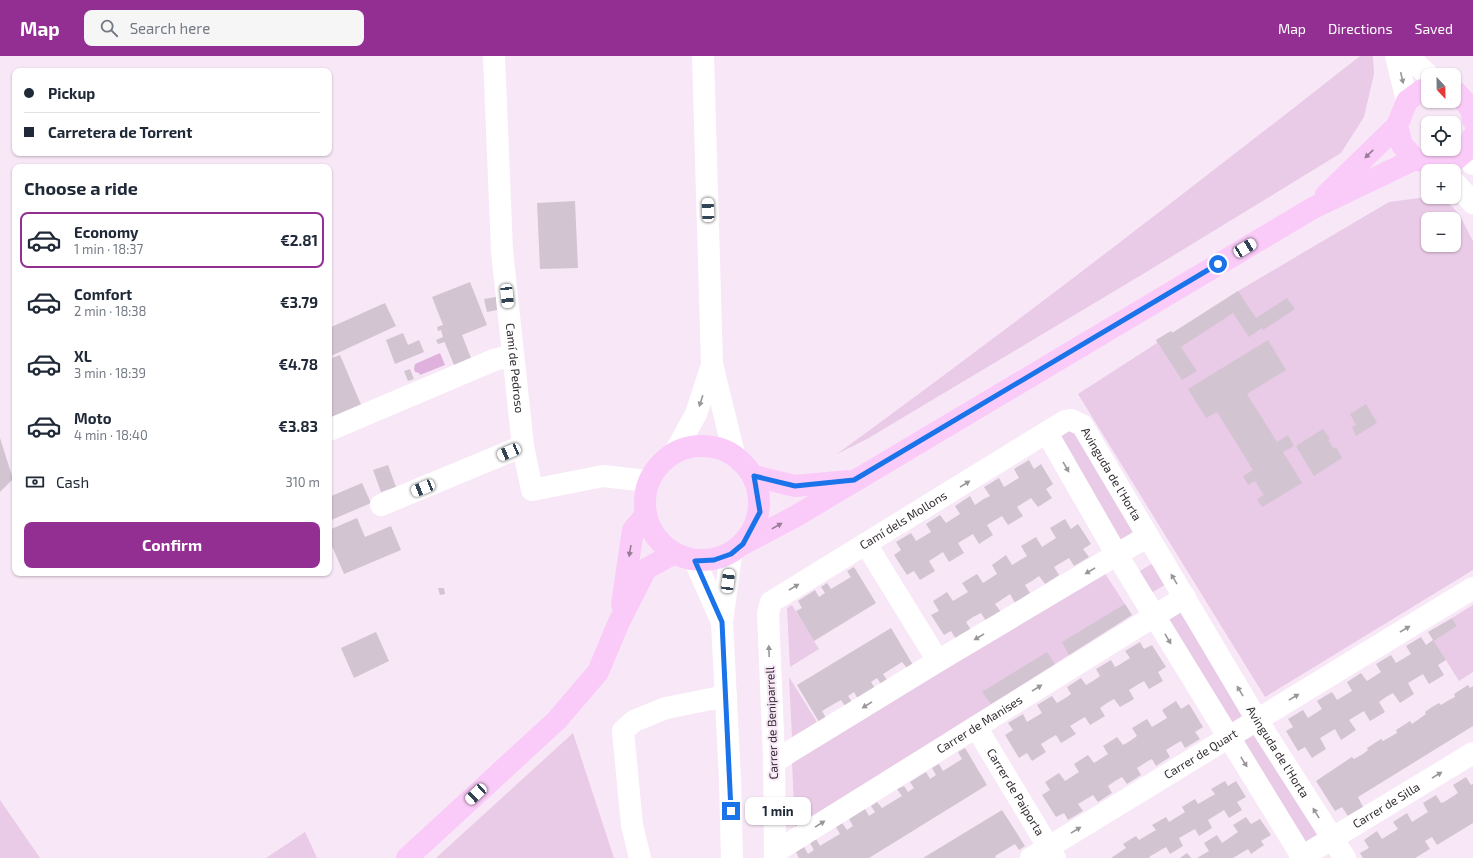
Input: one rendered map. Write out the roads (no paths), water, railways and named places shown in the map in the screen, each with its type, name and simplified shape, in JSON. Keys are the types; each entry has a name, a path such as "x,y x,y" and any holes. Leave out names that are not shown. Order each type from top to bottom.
{"main road":[{"path":"1313,208 1397,126 1407,101 1421,91"},
{"path":"1461,91 1471,110 1473,120"},
{"path":"1397,126 1402,145 1415,159 1429,164"},
{"path":"1448,164 1471,149"},
{"path":"737,549 760,512 754,476 745,464 734,454 705,445 675,452 659,464 648,481 644,498 645,516 655,538 673,554 695,561 714,560 737,549 796,516 854,480 1313,208 1415,159"},
{"path":"754,476 795,486 854,480"},
{"path":"619,622 633,530 645,516"},
{"path":"407,858 557,720 598,672 619,622 646,569 673,554"}],"street":[{"name":"Camí de Pedroso","path":"494,56 502,251 523,446 532,490 603,476 648,481"},
{"path":"703,56 712,364 734,454"},
{"path":"1396,56 1407,101"},
{"path":"1408,56 1421,68"},
{"path":"1461,190 1473,203"},
{"path":"332,429 494,360 513,355"},
{"path":"675,452 696,414 712,364"},
{"name":"Avinguda de l'Horta","path":"1046,433 1071,420 1082,425 1257,720 1345,858"},
{"path":"1046,433 1154,616 1301,858"},
{"name":"Camí dels Mollons","path":"768,613 769,606 775,598 866,544 1046,433"},
{"path":"381,505 523,446"},
{"path":"774,758 782,757 938,661 1148,536"},
{"path":"866,544 938,661"},
{"path":"732,858 730,780 722,622 737,549"},
{"path":"695,561 722,622"},
{"name":"Carrer de Quart","path":"1045,854 1228,737 1473,588"},
{"name":"Carrer de Manises","path":"775,855 976,727 1185,597"},
{"name":"Carrer de Beniparrell","path":"768,613 774,758 775,855"},
{"path":"640,858 632,825 623,731 634,721 666,708 726,696"},
{"name":"Carrer de Paiporta","path":"976,727 1045,854"},
{"name":"Carrer de Silla","path":"1301,858 1473,753"}]}
